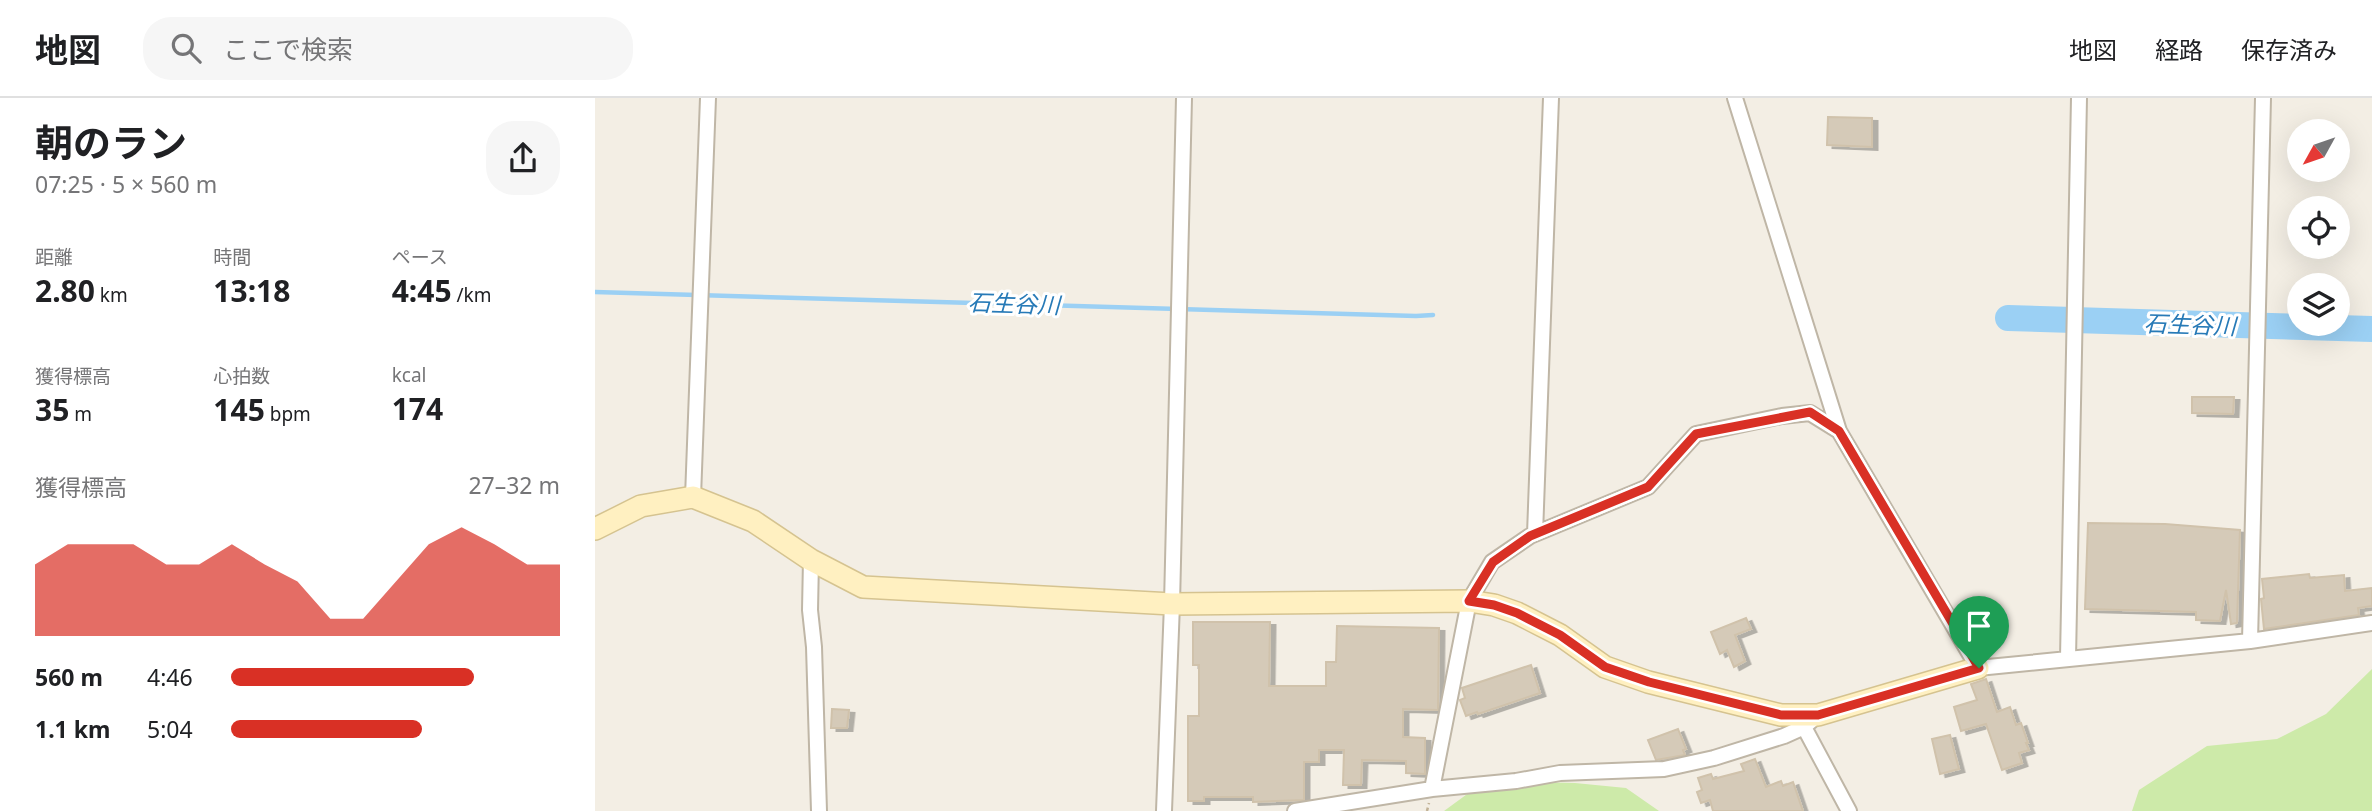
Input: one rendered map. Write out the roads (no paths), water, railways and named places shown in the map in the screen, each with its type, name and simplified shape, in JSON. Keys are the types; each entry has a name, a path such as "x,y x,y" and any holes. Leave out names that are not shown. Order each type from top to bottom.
{"street":[{"path":"693,497 708,98"},
{"path":"1164,811 1172,604 1184,98"},
{"path":"1535,534 1551,98"},
{"path":"1735,98 1839,431 1979,668"},
{"path":"2068,658 2079,98"},
{"path":"2250,641 2263,98"},
{"path":"1432,789 1469,601 1493,562 1535,534 1648,487 1696,434 1810,412 1839,431"},
{"path":"595,529 642,506 693,497 753,521 811,559 863,587 1172,604 1469,601 1494,605 1517,613 1560,635 1605,667 1649,682 1811,721"},
{"path":"811,559 810,610 814,647 819,811"},
{"path":"1295,811 1432,789 1516,781 1560,773 1664,769 1714,758 1811,721 1979,668 2250,641 2372,623"},
{"path":"1811,721 1849,811"}],"waterway":[{"name":"石生谷川","path":"595,292 1433,315"},
{"name":"石生谷川","path":"2008,318 2372,329"}]}
